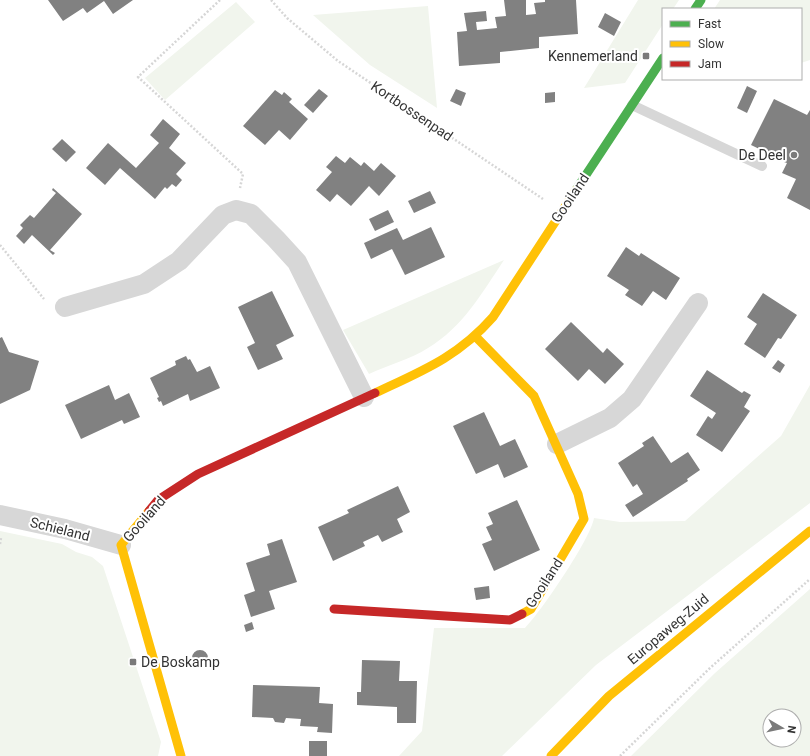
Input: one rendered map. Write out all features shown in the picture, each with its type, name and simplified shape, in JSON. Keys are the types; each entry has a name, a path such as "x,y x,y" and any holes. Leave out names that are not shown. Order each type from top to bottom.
{"street":[{"name":"Gooiland","path":"181,756 120,544 158,500 198,474 439,363 459,351 476,337 493,317 561,211 662,60"},
{"path":"65,307 144,284 179,261 223,215 236,210 251,214 276,238 297,262 364,397"},
{"path":"557,444 610,418 632,399 698,303"},
{"name":"Gooiland","path":"334,609 510,620 531,609 584,520 578,494 557,444 534,396 476,337"},
{"name":"Schieland","path":"0,515 65,529 120,544"},
{"name":"Europaweg-Zuid","path":"551,756 609,696 810,531"}],"lane":[{"path":"632,105 762,166"}],"path":[{"path":"220,0 138,77 243,174 236,210"},
{"name":"Kortbossenpad","path":"271,0 287,18 338,61 561,211"},
{"path":"0,245 41,298 65,307"},
{"path":"620,756 710,668 810,580"}],"shaded area":[{"path":"638,0 679,0 674,8 662,8 662,26 625,83 584,88"},
{"path":"720,0 810,0 810,60 802,63 802,8 715,8"},
{"path":"236,2 255,22 165,100 145,78"},
{"path":"428,6 437,108 370,65 313,15"},
{"path":"504,260 480,297 452,330 428,348 369,374 343,330"},
{"path":"810,385 810,503 596,665 502,756 399,756 422,731 434,628 525,628 542,607 575,557 591,528 594,518 620,522 685,521 781,436"},
{"path":"0,531 62,544 76,552 92,557 103,566 161,742 158,756 0,756"},
{"path":"810,589 810,756 631,756 715,673"}],"building":[{"path":"48,0 133,0 113,14 104,1 87,13 83,8 63,21"},
{"path":"504,0 526,0 526,15 536,14 534,3 545,2 545,0 576,0 578,34 539,37 539,48 500,52 500,63 459,66 457,32 467,31 464,13 486,11 487,21 476,22 477,30 497,28 495,17 506,16"},
{"path":"605,13 621,22 614,36 598,27"},
{"path":"747,86 757,91 747,113 737,108"},
{"path":"319,89 328,96 313,113 304,105"},
{"path":"456,89 466,93 461,106 450,101"},
{"path":"275,90 282,95 284,92 292,99 289,102 308,119 290,140 279,130 265,145 243,126"},
{"path":"555,92 555,102 545,103 545,93"},
{"name":"De Deel","path":"774,99 807,115 810,110 810,210 787,198 796,179 782,173 787,163 784,162 786,159 775,154 774,156 751,145"},
{"path":"163,119 180,134 169,148 186,163 176,174 182,180 176,187 172,184 167,189 165,187 155,199 120,168 105,185 86,168 108,143 136,168 159,143 150,135"},
{"path":"62,139 76,152 66,162 52,149"},
{"path":"336,156 345,163 350,157 361,166 364,162 374,171 381,163 396,176 379,196 369,186 351,206 337,194 330,202 316,190 332,172 326,167"},
{"path":"53,188 82,214 50,250 55,253 53,255 32,235 24,244 16,236 23,228 20,225 30,215 34,218 56,193 52,190"},
{"path":"430,191 436,203 414,213 408,201"},
{"path":"388,210 394,222 375,231 369,219"},
{"path":"431,227 445,257 405,275 392,249 371,259 364,243 397,228 403,240"},
{"path":"626,247 639,256 641,253 680,278 666,300 653,291 642,306 625,295 629,290 607,276"},
{"path":"272,291 294,336 276,345 283,359 258,370 247,347 255,343 238,307"},
{"path":"763,293 797,315 781,339 778,338 765,358 744,344 757,324 747,317"},
{"path":"571,322 603,353 607,348 624,364 605,384 589,369 578,381 545,349"},
{"path":"2,337 9,352 39,361 30,390 0,404 0,338"},
{"path":"186,356 188,360 190,359 197,372 210,366 220,388 190,401 188,394 163,406 161,401 159,402 157,398 159,397 150,378 176,365 175,361"},
{"path":"778,360 785,365 780,373 772,368"},
{"path":"707,370 742,393 744,391 751,395 744,407 750,411 722,452 696,435 708,416 712,419 716,413 690,396"},
{"path":"109,385 115,400 129,393 140,417 124,424 122,420 81,439 65,405"},
{"path":"484,412 500,446 515,439 528,467 504,478 498,464 476,474 453,426"},
{"path":"653,436 671,463 688,452 700,470 687,479 688,481 633,517 625,505 643,494 637,484 633,487 618,463 644,446 642,443"},
{"path":"398,486 410,512 397,519 403,532 382,542 378,535 363,542 365,546 333,561 318,527 349,513 347,510"},
{"path":"517,500 540,550 494,571 482,544 492,540 486,527 493,524 488,513"},
{"path":"282,539 297,582 269,591 275,609 251,617 244,595 255,591 246,563 270,555 267,544"},
{"path":"489,586 490,598 476,600 474,588"},
{"path":"252,622 254,629 246,632 244,625"},
{"path":"200,650 207,655 208,658 203,665 200,666 193,661 192,658 197,651"},
{"path":"362,660 400,661 399,681 417,681 416,723 397,723 397,707 357,705 357,692 361,692"},
{"path":"253,685 320,687 319,703 333,704 332,733 317,732 318,727 300,726 301,719 286,718 284,723 275,722 273,718 252,717"},
{"path":"309,741 327,741 327,756 309,756"}],"traffic: fast":[{"path":"696,8 701,0"},
{"path":"576,190 662,60"}],"traffic: slow":[{"path":"375,393 438,362 453,353 480,331 493,317 576,190"},
{"path":"476,337 534,396 578,494 584,519 531,609 522,614"},
{"path":"149,511 121,545 181,756"},
{"path":"551,756 609,696 810,531"}],"traffic: jam":[{"path":"149,511 158,500 198,474 375,393"},
{"path":"334,609 510,620 522,614"}],"place":[{"name":"Kennemerland","path":"646,56"},
{"name":"De Deel","path":"794,155"},
{"name":"De Boskamp","path":"133,662"}]}
